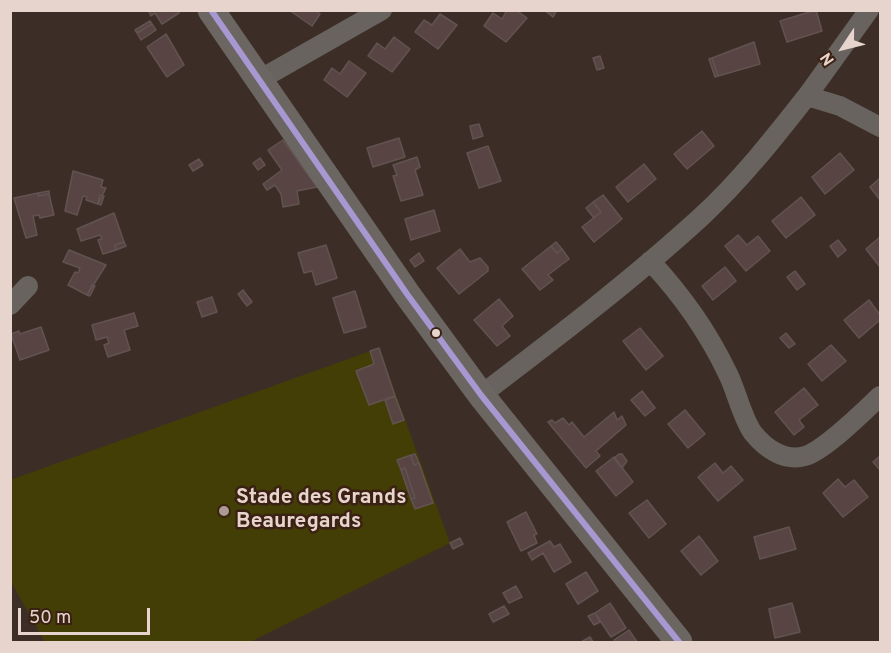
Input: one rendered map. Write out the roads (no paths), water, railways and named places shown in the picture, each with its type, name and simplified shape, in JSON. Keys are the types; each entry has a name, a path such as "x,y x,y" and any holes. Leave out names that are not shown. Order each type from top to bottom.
{"main road":[{"path":"212,10 481,395 679,642"}],"street":[{"path":"259,80 382,10"},
{"path":"481,395 650,261 702,216 741,175 807,96 868,10"},
{"path":"807,96 840,106 880,127"},
{"path":"650,261 674,287 713,343 736,390 752,431 770,450 791,458 806,456 833,438 880,396"},
{"path":"10,305 28,286"}],"place":[{"name":"Stade des Grands Beauregards","path":"224,511"}]}
